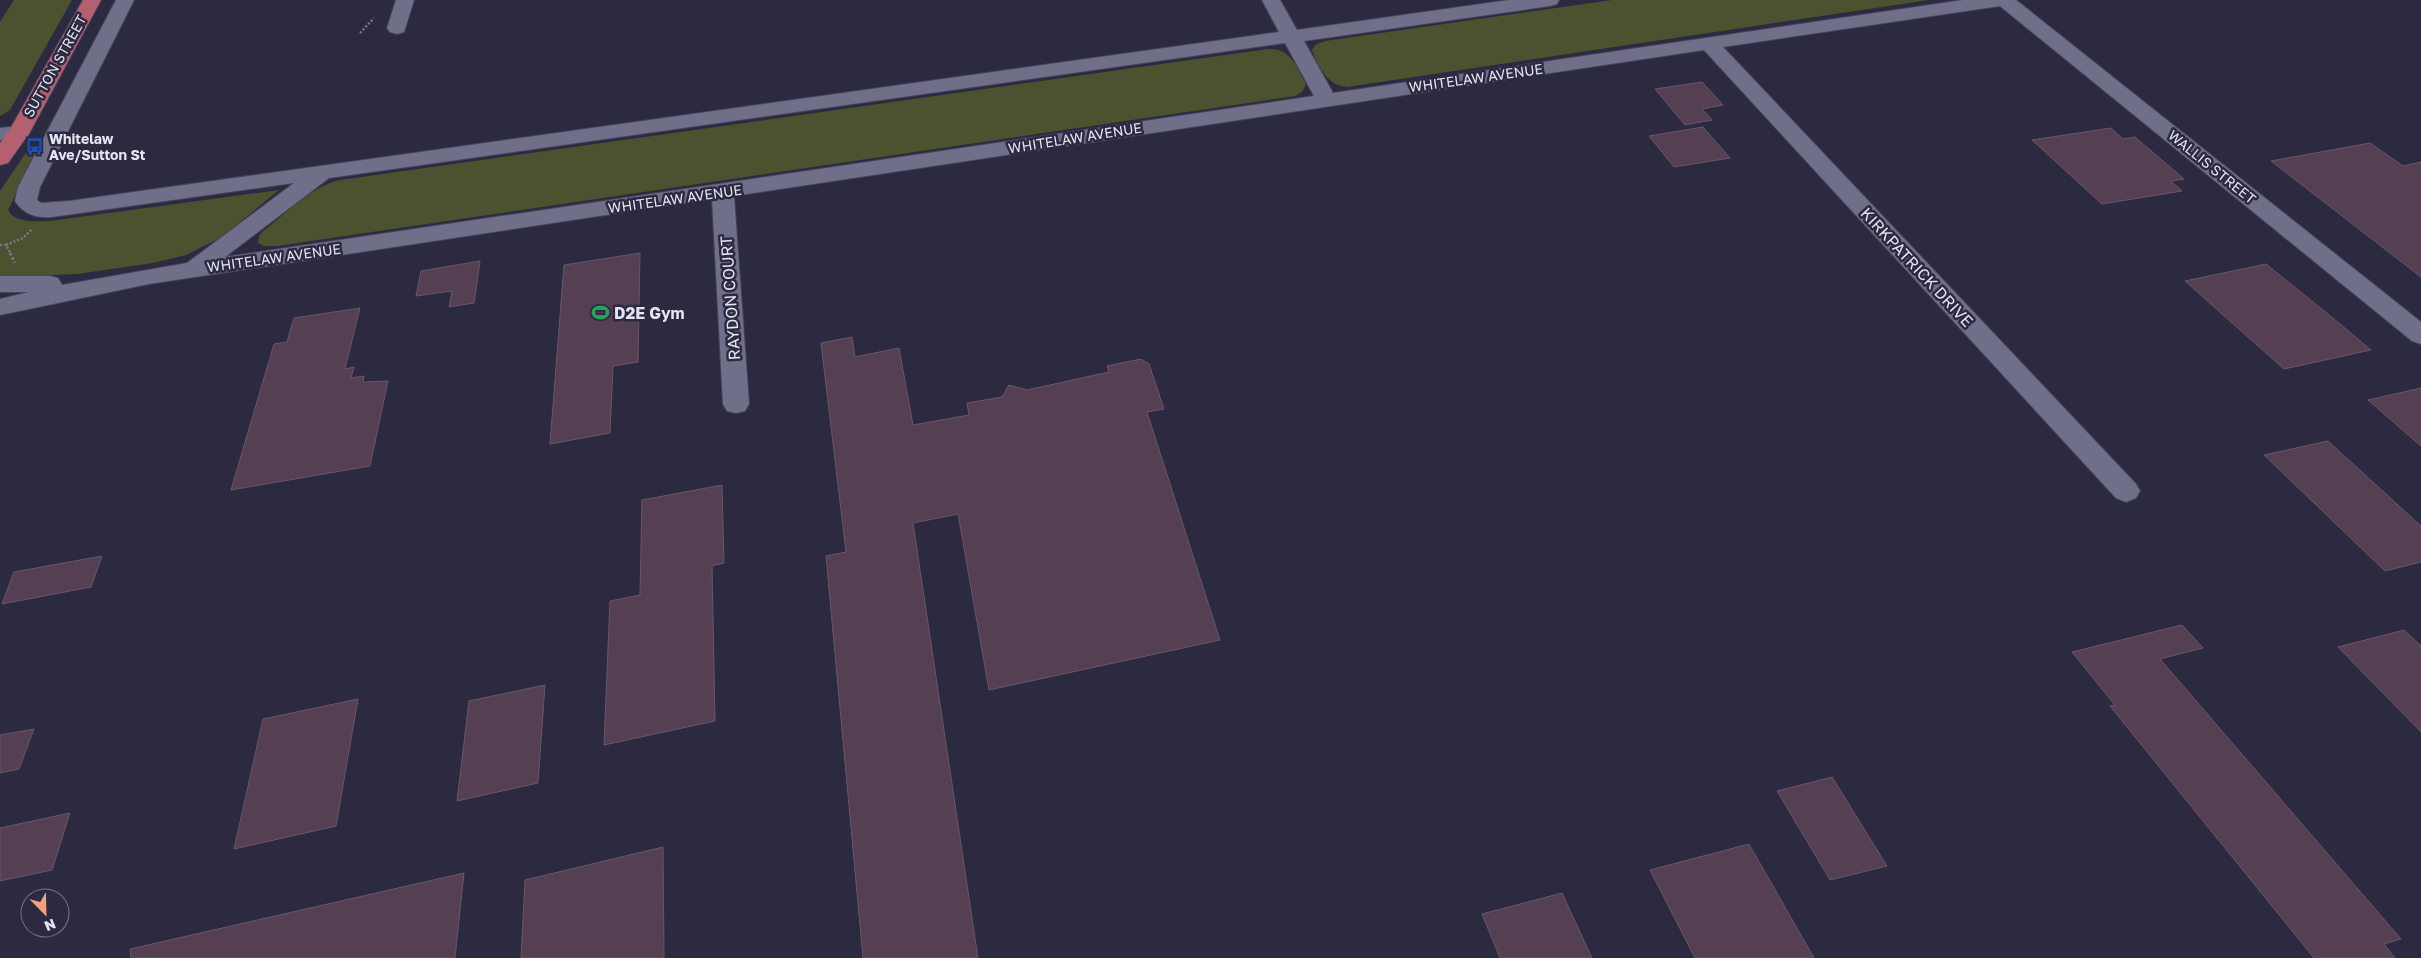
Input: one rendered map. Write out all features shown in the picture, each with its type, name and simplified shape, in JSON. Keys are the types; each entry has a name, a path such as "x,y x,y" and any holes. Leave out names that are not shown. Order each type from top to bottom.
{"main road":[{"name":"SUTTON STREET","path":"0,158 9,133 92,0"}],"street":[{"name":"SUTTON STREET","path":"125,0 29,187 26,203 41,210 59,209 323,172"},
{"path":"398,28 404,0"},
{"path":"1271,0 1327,100"},
{"path":"191,270 323,172 1550,0"},
{"name":"WHITELAW AVENUE","path":"0,308 64,292 149,276 2003,0"},
{"name":"WALLIS STREET","path":"2003,0 2421,335"},
{"name":"KIRKPATRICK DRIVE","path":"1708,43 2126,491"},
{"name":"RAYDON COURT","path":"723,192 736,404"},
{"name":"WHITELAW AVENUE","path":"0,284 60,283 149,276"}],"green space":[{"path":"14,0 72,0 10,110 0,116 0,22"},
{"path":"1612,0 1929,0 1347,87 1340,86 1329,79 1317,63 1312,50 1315,45 1325,41"},
{"path":"1276,49 1292,59 1306,84 1302,92 1295,96 277,246 264,246 258,243 262,232 308,195 340,180"},
{"path":"38,149 8,210 21,220 50,221 279,190 222,237 186,255 153,263 77,274 0,277 0,191 27,151"}],"building":[{"path":"1702,82 1723,105 1702,109 1712,120 1685,125 1655,89"},
{"path":"1703,127 1730,158 1674,167 1649,136"},
{"path":"2111,128 2123,139 2135,137 2184,179 2171,181 2182,191 2102,204 2032,140"},
{"path":"2370,143 2403,166 2421,162 2421,277 2271,161"},
{"name":"D2E Gym","path":"640,253 638,362 613,366 610,433 550,444 564,265"},
{"path":"480,261 474,303 449,307 452,291 416,296 421,271"},
{"path":"2266,264 2371,350 2284,369 2185,281"},
{"path":"360,308 345,369 354,367 351,378 364,376 363,382 388,381 370,466 231,490 274,344 287,342 294,318"},
{"path":"852,337 855,357 899,348 913,425 969,415 967,403 1002,397 1009,385 1027,390 1109,372 1107,366 1141,359 1149,364 1164,409 1147,412 1220,640 989,690 958,514 913,523 978,958 863,958 826,556 846,552 821,343"},
{"path":"2421,388 2421,446 2368,400"},
{"path":"2328,441 2421,526 2421,562 2385,571 2264,455"},
{"path":"722,485 724,563 712,566 715,721 604,745 610,601 640,595 642,500"},
{"path":"102,556 91,587 2,604 14,572"},
{"path":"2182,625 2203,648 2160,659 2401,939 2384,944 2395,958 2314,958 2110,706 2115,705 2072,652"},
{"path":"2404,630 2421,646 2421,732 2338,647"},
{"path":"545,685 538,783 457,801 469,701"},
{"path":"358,699 336,826 234,849 263,719"},
{"path":"34,729 19,769 0,773 0,735"},
{"path":"1832,777 1887,866 1830,880 1777,791"},
{"path":"70,813 52,870 0,881 0,828"},
{"path":"1749,844 1814,958 1695,958 1650,870"},
{"path":"663,847 664,958 521,958 525,880"},
{"path":"464,873 455,958 131,958 130,949"},
{"path":"1562,893 1592,958 1500,958 1482,914"}],"place":[{"name":"Whitelaw Ave/Sutton St","path":"35,147"},
{"name":"D2E Gym","path":"600,313"}]}
